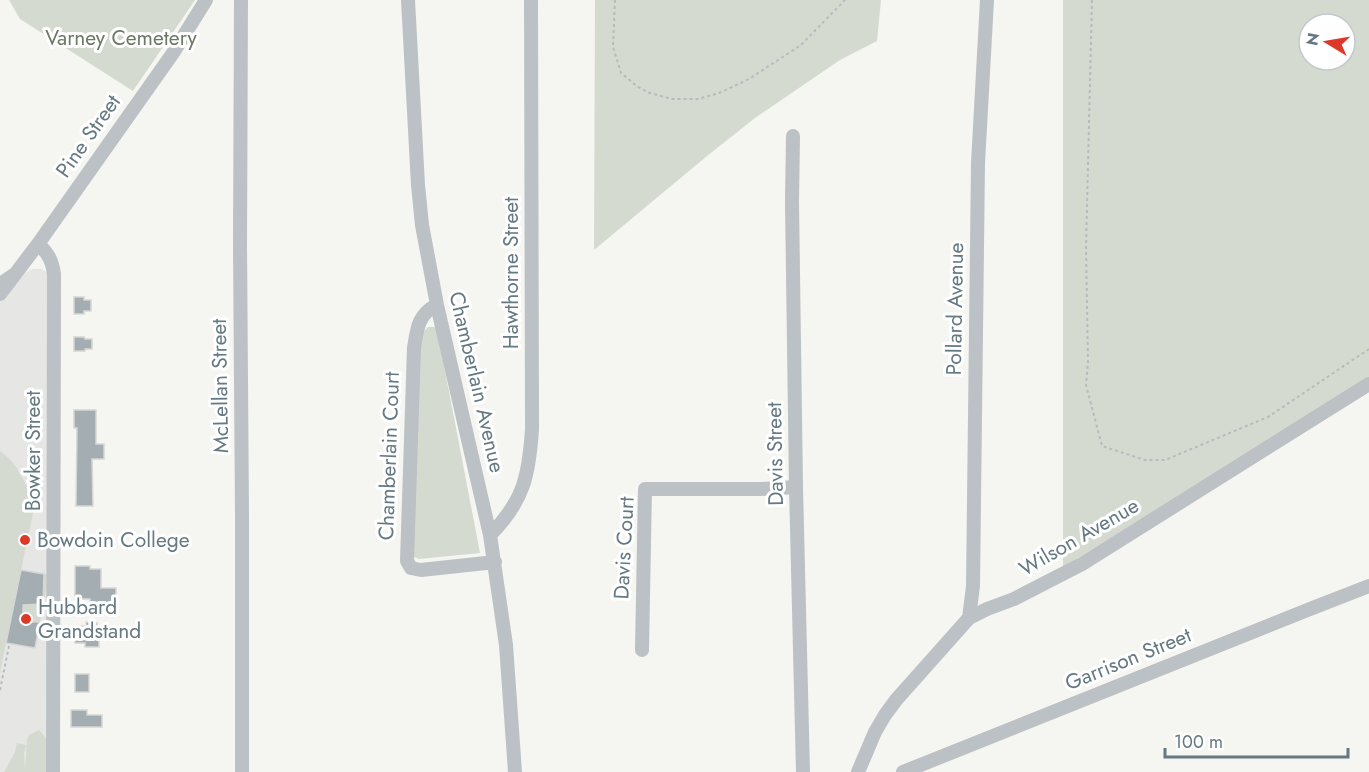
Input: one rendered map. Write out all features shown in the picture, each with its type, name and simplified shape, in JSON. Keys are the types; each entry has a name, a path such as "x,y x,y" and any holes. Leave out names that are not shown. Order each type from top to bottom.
{"street":[{"name":"Pine Street","path":"0,294 38,244 173,52 206,0"},
{"name":"McLellan Street","path":"241,0 242,772"},
{"name":"Chamberlain Avenue","path":"408,0 422,225 437,305 495,562 506,645 514,772"},
{"name":"Hawthorne Street","path":"490,535 507,516 521,493 527,476 532,429 531,0"},
{"name":"Pollard Avenue","path":"969,618 973,586 978,163 987,0"},
{"name":"Davis Street","path":"793,136 798,618 804,772"},
{"name":"Bowker Street","path":"38,244 49,255 54,274 53,772"},
{"name":"Chamberlain Court","path":"437,305 423,316 417,329 414,348 407,561 411,568 421,570 495,562"},
{"name":"Wilson Avenue","path":"858,772 885,715 969,618 1014,599 1082,564 1369,384"},
{"name":"Davis Court","path":"642,650 645,489 796,487"},
{"name":"Garrison Street","path":"903,772 1369,586"}],"lane":[{"path":"0,280 25,261"}],"path":[{"path":"615,0 613,47 621,73 638,87 650,93 672,99 698,99 719,93 749,79 801,45 845,0"},
{"path":"1092,0 1086,247 1088,362 1086,385 1102,446 1145,460 1165,460 1268,417 1369,349"},
{"path":"0,690 9,646"}],"shaded area":[{"name":"Bowdoin College","path":"32,269 47,272 50,281 49,772 0,772 0,302 23,274"}],"green space":[{"name":"Varney Cemetery","path":"9,0 195,0 133,91 20,19"},
{"path":"595,0 881,0 877,41 840,60 755,118 594,250"},
{"path":"1063,0 1369,0 1369,381 1063,567"},
{"path":"428,327 437,329 480,553 419,559 412,556 418,351 422,335"},
{"path":"0,451 16,467 27,487 38,490 21,570 49,575 35,648 6,643 0,673"},
{"path":"39,730 48,740 49,772 4,772 15,752 17,743 26,745 25,769 27,740 29,735"}],"building":[{"path":"74,297 91,300 91,311 74,314"},
{"path":"74,337 92,339 92,349 74,351"},
{"path":"74,410 96,410 96,444 104,444 104,459 92,459 93,506 76,506 77,428 74,428"},
{"path":"75,566 101,569 101,588 116,588 116,604 90,604 90,599 75,599"},
{"name":"Hubbard Grandstand","path":"21,570 44,574 43,604 23,605 23,622 40,622 35,648 6,643"},
{"path":"86,622 97,623 99,626 99,647 85,647 85,643 75,643 75,626 86,626"},
{"path":"75,674 89,674 89,692 75,692"},
{"path":"71,710 87,710 87,715 102,715 102,727 71,727"}],"place":[{"name":"Bowdoin College","path":"25,540"},
{"name":"Hubbard Grandstand","path":"26,619"}]}
